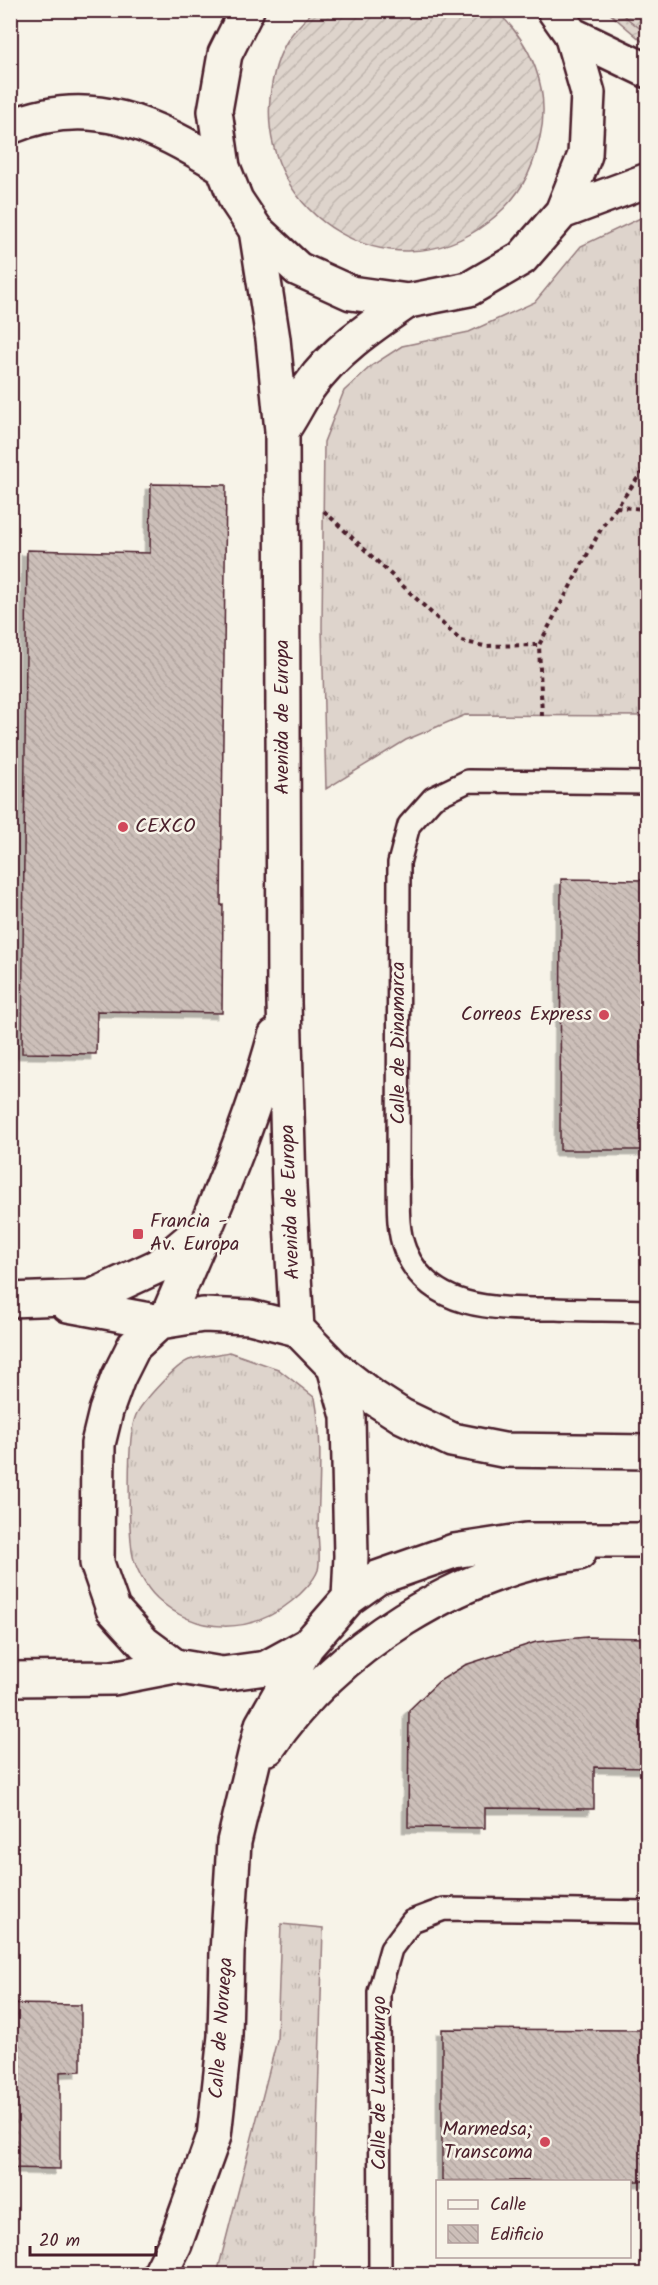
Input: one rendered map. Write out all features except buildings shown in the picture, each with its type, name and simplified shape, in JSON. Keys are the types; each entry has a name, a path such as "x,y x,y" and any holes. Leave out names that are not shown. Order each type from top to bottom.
{"street":[{"path":"247,10 225,54 215,111 223,167 236,200 256,230 298,269 351,293 408,301 469,289 522,258 562,212 585,154 588,93 563,22"},
{"path":"563,22 648,71"},
{"path":"10,127 65,111 104,113 160,131 223,167"},
{"path":"562,212 648,180"},
{"name":"Avenida de Europa","path":"256,230 273,339 282,431 284,1003 289,1186 297,1329"},
{"path":"282,431 309,387 335,359 367,328 408,301"},
{"name":"Avenida de Europa","path":"163,1321 208,1223 262,1084 284,1003"},
{"path":"10,1300 91,1297 137,1277 179,1251 208,1223"},
{"path":"44,1300 163,1321 203,1315 250,1317 297,1329 334,1367 402,1416 452,1440 503,1450 648,1452"},
{"path":"163,1321 134,1346 118,1378 106,1411 98,1444 97,1563 113,1609 144,1643 175,1666"},
{"path":"334,1367 348,1416 351,1556 349,1598"},
{"path":"10,1679 112,1678 175,1666 222,1674 266,1668 308,1645 349,1598 377,1578 453,1551 526,1540 648,1542"},
{"name":"Calle de Noruega","path":"250,1774 283,1726 323,1680 387,1628 482,1580 558,1556 648,1542"},
{"name":"Calle de Noruega","path":"160,2274 176,2244 214,2136 225,2036 227,1952 234,1842 250,1774 262,1725 308,1645"}],"lane":[{"name":"Calle de Dinamarca","path":"648,783 468,781 433,798 409,825 399,863 398,1177 399,1224 404,1248 420,1275 444,1294 461,1302 498,1309 648,1311"},
{"name":"Calle de Luxemburgo","path":"380,2274 379,1992 391,1949 412,1921 444,1909 648,1912"}],"path":[{"path":"542,716 539,645 602,526 648,464"},
{"path":"616,507 648,509"},
{"path":"324,512 461,641 484,646 539,645"}],"green space":[{"path":"313,11 496,11 508,23 528,52 535,68 543,101 543,119 537,151 528,175 515,195 498,214 487,223 450,243 411,251 374,247 339,232 309,209 286,178 272,140 270,98 276,67 285,45"},
{"path":"607,11 647,11 647,43 642,41"},
{"path":"618,11 647,11 647,34"},
{"path":"647,215 647,716 465,715 406,740 326,789 322,628 324,442 344,391 371,366 402,346 469,332 535,302 581,246"},
{"path":"229,1352 278,1369 315,1398 320,1447 319,1560 318,1570 310,1583 296,1598 276,1612 242,1625 224,1626 189,1619 172,1610 153,1594 145,1583 132,1551 129,1482 133,1426 136,1415 145,1402 183,1363"},
{"path":"281,1924 323,1928 313,2274 217,2274 277,2040"}],"place":[{"name":"CEXCO","path":"123,827"},
{"name":"Correos Express","path":"604,1015"},
{"name":"Francia - Av. Europa","path":"138,1234"},
{"name":"Marmedsa; Transcoma","path":"545,2142"}]}
